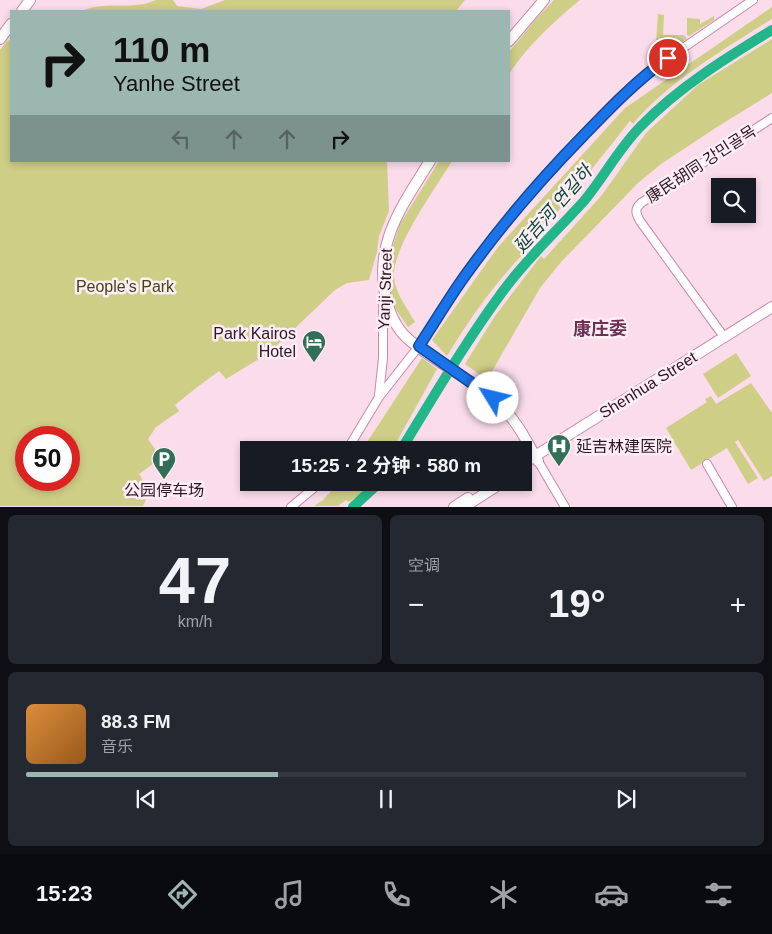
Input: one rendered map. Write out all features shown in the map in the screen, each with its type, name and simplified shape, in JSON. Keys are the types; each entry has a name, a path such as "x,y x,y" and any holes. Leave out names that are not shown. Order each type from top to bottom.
{"main road":[{"path":"510,40 541,0"},
{"path":"0,39 10,25"},
{"name":"Yanji Street","path":"383,288 385,253 390,229 429,162"},
{"path":"383,288 388,307 395,322 406,337 482,390 502,407 515,422 537,458"},
{"name":"Shenhua Street","path":"532,463 772,307"},
{"name":"Shenhua Street","path":"532,460 772,314"},
{"path":"454,506 478,491"},
{"path":"464,506 488,491"}],"street":[{"path":"352,441 379,397 419,346 481,254 524,200 618,99 654,68 753,0"},
{"name":"康民胡同 강민골목","path":"724,337 636,212 641,203 772,118"},
{"name":"Yanji Street","path":"379,397 383,358 383,288"},
{"path":"537,458 565,506"},
{"path":"707,464 732,506"},
{"path":"291,506 310,491"}],"green space":[{"path":"156,0 173,0 177,6 201,9 225,0 465,0 457,10 84,10 101,6 147,3"},
{"path":"554,0 580,0 541,34 510,73 510,51"},
{"path":"772,7 772,19 679,80 646,109 633,124 630,121 560,209 529,239 532,245 508,270 486,298 447,356 432,340 498,247 625,108"},
{"path":"658,14 664,15 663,35 684,35 687,39 658,58 655,57"},
{"path":"714,16 714,20 689,36 687,35 687,18 700,19 700,24"},
{"path":"772,39 772,93 661,164 638,183 561,262 540,288 487,380 465,364 495,316 541,256 544,259 602,195 646,133 698,85"},
{"name":"People's Park","path":"10,40 10,162 387,162 389,211 379,236 377,252 369,280 347,283 335,290 269,353 226,379 219,371 175,405 179,411 156,427 148,439 161,458 139,474 147,490 143,506 0,506 0,50 6,42"},
{"path":"438,162 451,162 407,234 395,265 394,277 397,289 415,322 408,327 395,308 391,297 391,252 400,224"},
{"path":"736,353 751,376 718,398 703,374"},
{"path":"422,358 437,369 397,441 368,441"},
{"path":"751,383 772,413 772,476 764,481 738,440 735,442 758,478 748,484 727,448 691,470 666,428 707,402 705,399 711,396 716,404"},
{"path":"331,491 365,491 349,502 346,500 338,506 314,506"}],"waterway":[{"name":"延吉河 연길하","path":"406,441 463,349 503,291 532,256 584,201 641,126 687,86 720,62 772,30"},
{"name":"延吉河 연길하","path":"353,507 370,491"}],"place":[{"name":"Park Kairos Hotel","path":"314,363"},
{"name":"延吉林建医院","path":"559,467"},
{"name":"公园停车场","path":"164,480"}],"district":[{"name":"康庄委","path":"600,329"}],"route":[{"path":"493,398 419,346 466,274 524,200 618,99 668,58"}]}
